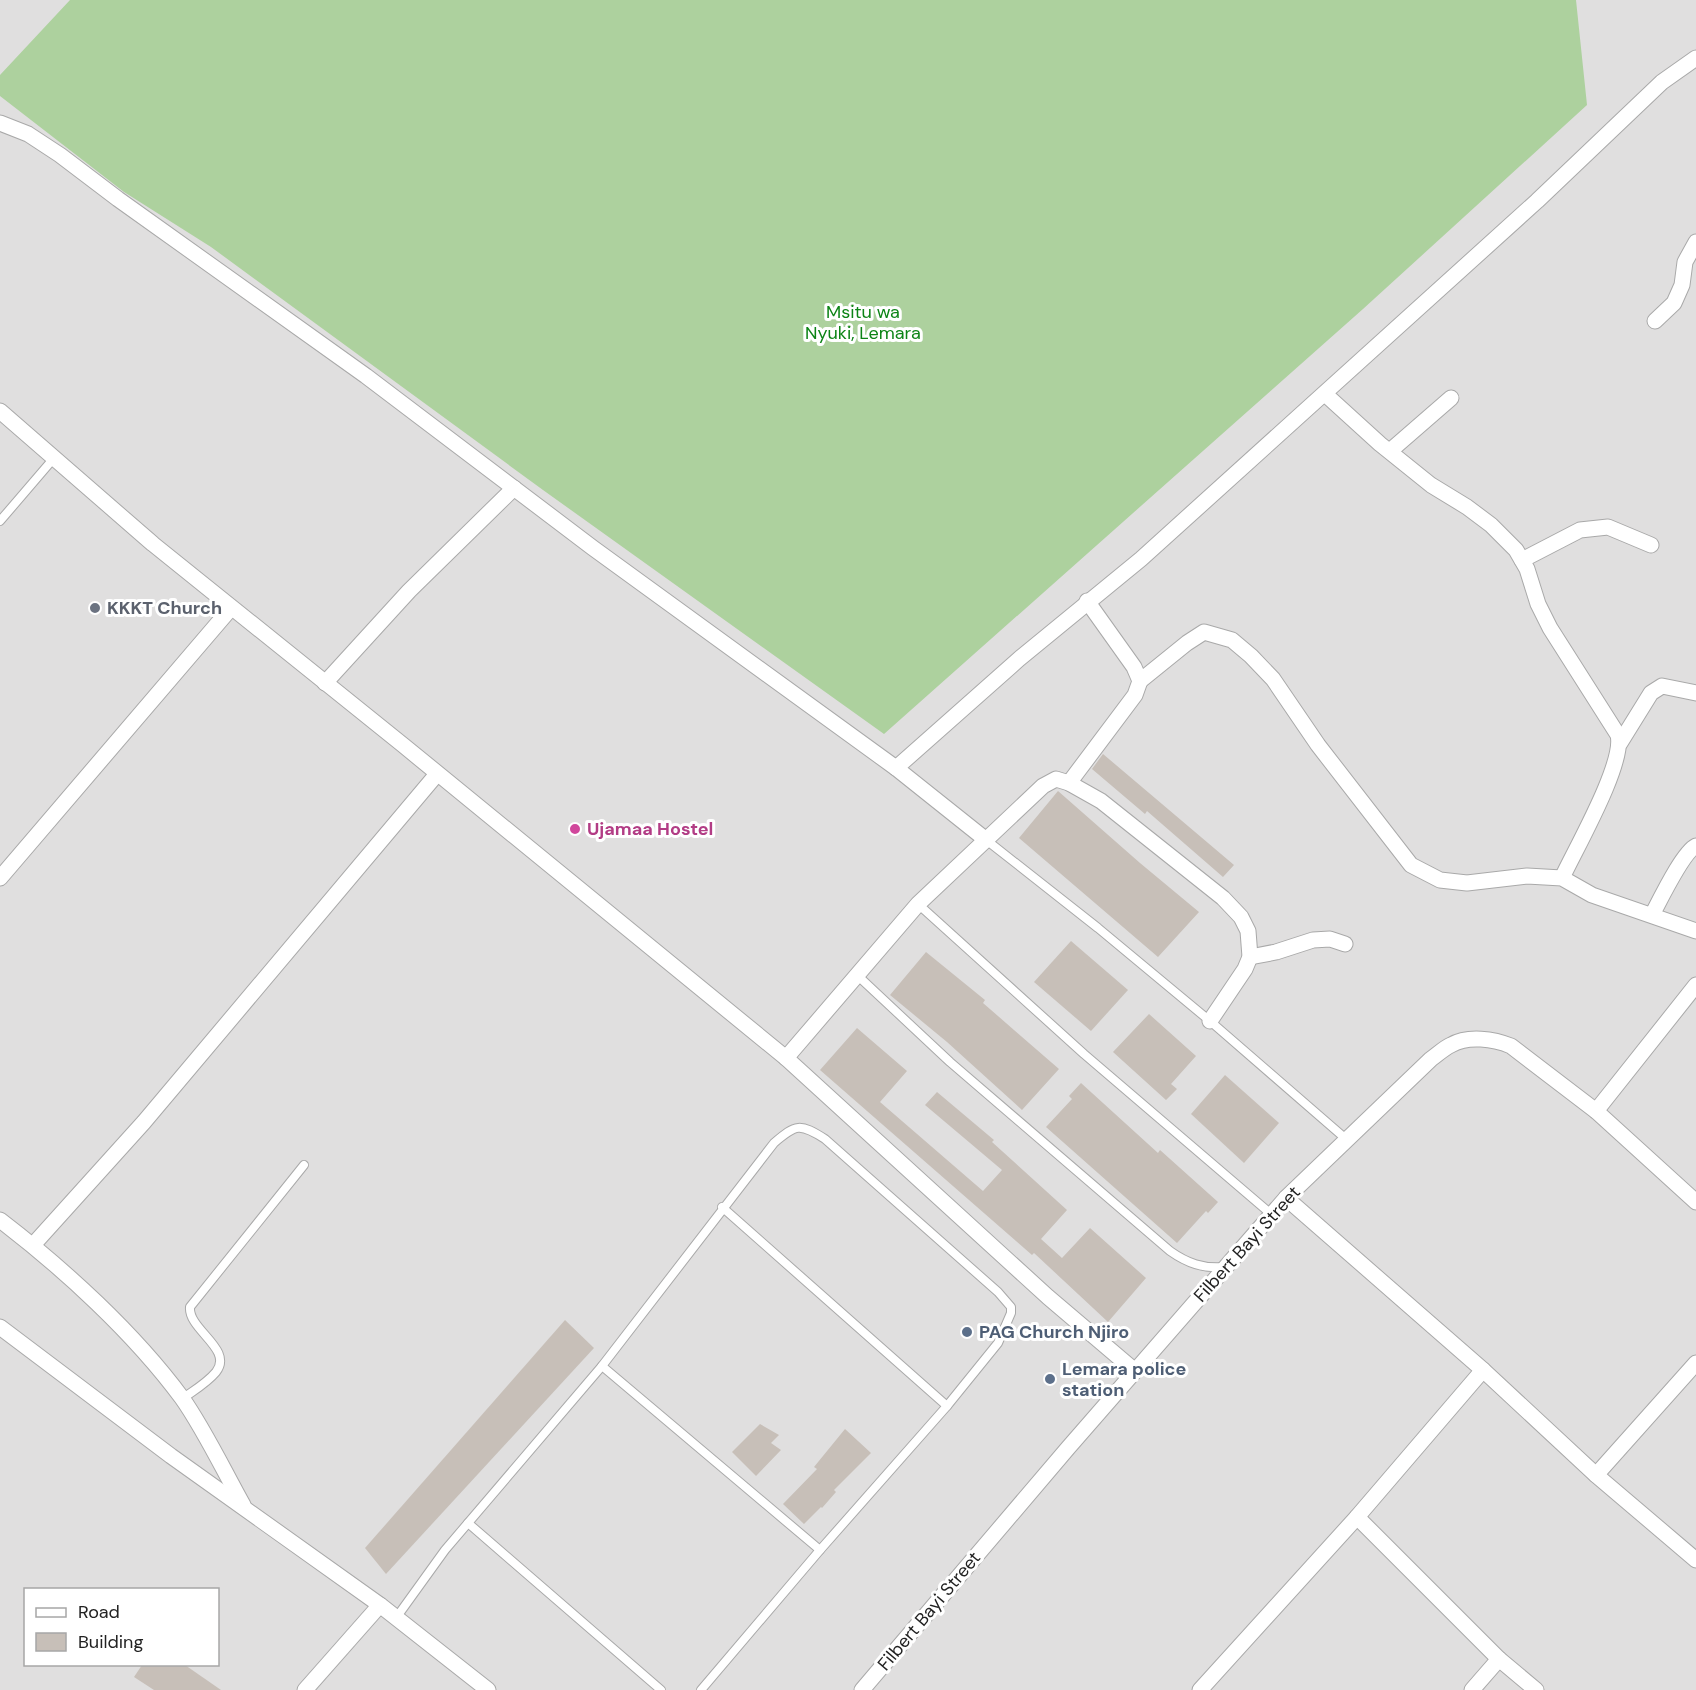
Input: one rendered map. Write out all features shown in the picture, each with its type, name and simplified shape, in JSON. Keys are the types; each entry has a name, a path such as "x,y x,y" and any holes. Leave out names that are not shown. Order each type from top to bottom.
{"street":[{"path":"896,768 973,699 1141,558 1537,201 1662,82 1696,58"},
{"path":"0,123 28,134 60,154 118,199 366,376 593,548 896,768 985,839"},
{"path":"1655,321 1674,303 1682,285 1685,262 1696,242"},
{"path":"1325,394 1390,452 1431,485 1491,525 1516,550 1550,628 1606,714 1620,743"},
{"path":"1390,452 1451,398"},
{"path":"0,411 153,544 786,1058 1048,1297 1135,1371"},
{"path":"325,683 409,591 514,488"},
{"path":"1522,560 1581,530 1608,527 1651,545"},
{"path":"1088,601 1134,667 1140,681"},
{"path":"0,878 231,608"},
{"path":"1069,783 1135,695 1140,681 1204,632 1232,640 1273,679 1324,753 1411,865 1440,880 1467,883 1527,876 1562,878 1592,895 1696,931"},
{"path":"1562,878 1614,768 1620,743 1651,693 1662,686 1696,693"},
{"path":"33,1245 158,1105 437,774"},
{"path":"786,1058 918,904 1043,786 1056,779 1069,783 1101,801 1223,898 1241,917 1248,931 1250,957 1245,969 1210,1021"},
{"path":"1652,915 1683,860 1696,846"},
{"path":"1250,957 1276,952 1313,940 1330,939 1345,944"},
{"path":"1596,1111 1696,985"},
{"name":"Filbert Bayi Street","path":"865,1689 1271,1214 1346,1139 1431,1059 1452,1043 1474,1039 1496,1040 1511,1046 1596,1111 1696,1202"},
{"path":"1286,1198 1483,1370 1596,1475 1696,1560"},
{"path":"0,1220 33,1245 114,1321 182,1399 246,1510"},
{"path":"0,1327 115,1416 380,1605 489,1690"},
{"path":"1596,1475 1696,1363"},
{"path":"1200,1690 1357,1517 1483,1370"},
{"path":"1357,1517 1499,1659 1536,1690"},
{"path":"304,1690 380,1605"},
{"path":"1472,1690 1499,1659"}],"lane":[{"path":"0,521 54,458"},
{"path":"985,839 1098,928 1210,1021 1346,1139"},
{"path":"918,904 1084,1054 1271,1214"},
{"path":"856,974 951,1062 1170,1251 1194,1265 1212,1268 1226,1267"},
{"path":"396,1618 445,1550 602,1366 722,1207 774,1143 797,1127 808,1128 825,1139 981,1277 1011,1306 1009,1320 998,1343 947,1406 701,1690"},
{"path":"182,1399 213,1375 220,1365 219,1353 194,1322 189,1312 190,1307 304,1165"},
{"path":"722,1207 947,1406"},
{"path":"602,1366 820,1550"},
{"path":"468,1523 661,1690"}],"shaded area":[{"path":"0,0 1696,0 1696,1690 0,1690"}],"green space":[{"name":"Msitu wa Nyuki, Lemara","path":"70,0 1576,0 1587,105 1363,309 884,734 543,490 211,247 124,192 0,96 0,75"}],"building":[{"path":"1103,754 1234,865 1223,877 1147,811 1145,814 1092,769"},
{"path":"1058,791 1199,912 1158,957 1019,838"},
{"path":"1071,941 1128,990 1091,1031 1034,982"},
{"path":"926,952 985,1000 983,1003 1059,1069 1022,1110 947,1042 890,995"},
{"path":"1149,1014 1196,1056 1171,1084 1177,1089 1166,1100 1113,1052"},
{"path":"857,1028 907,1071 880,1102 983,1191 1002,1170 925,1105 937,1092 994,1140 992,1142 1067,1210 1041,1239 1062,1258 1090,1228 1146,1278 1108,1322 1034,1253 1032,1255 820,1070"},
{"path":"1225,1075 1279,1123 1244,1163 1191,1114"},
{"path":"1081,1083 1158,1153 1160,1150 1218,1202 1208,1213 1206,1211 1177,1243 1046,1127 1072,1099 1069,1096"},
{"path":"565,1320 594,1348 386,1574 365,1548"},
{"path":"760,1424 779,1435 771,1443 781,1450 756,1476 732,1452"},
{"path":"845,1429 871,1453 834,1490 836,1492 822,1508 804,1524 783,1504 817,1469 814,1467"},
{"path":"141,1666 186,1666 221,1690 154,1690 134,1677"}],"place":[{"name":"KKKT Church","path":"95,608"},
{"name":"Ujamaa Hostel","path":"575,829"},
{"name":"PAG Church Njiro","path":"967,1332"},
{"name":"Lemara police station","path":"1050,1379"}]}
